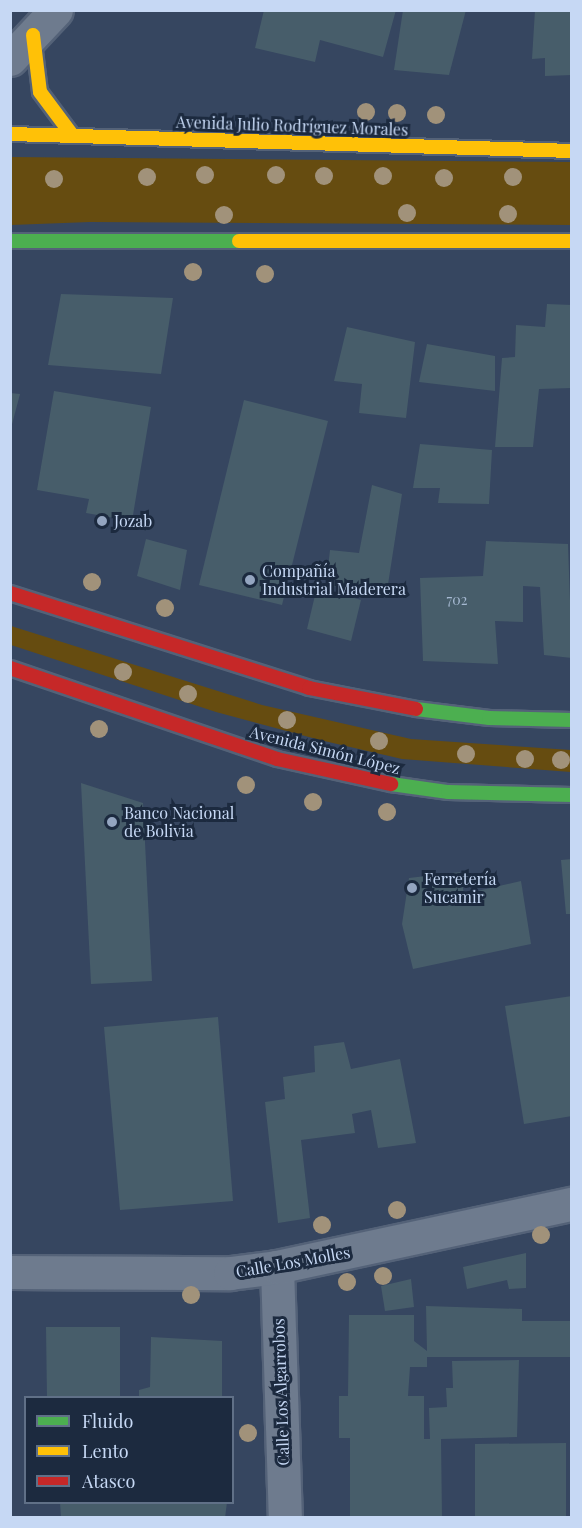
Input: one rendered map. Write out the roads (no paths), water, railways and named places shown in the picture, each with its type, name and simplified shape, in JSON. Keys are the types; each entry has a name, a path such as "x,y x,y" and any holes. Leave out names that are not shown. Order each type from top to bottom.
{"street":[{"path":"10,59 56,10"},
{"path":"33,35 40,92 72,135"},
{"name":"Avenida Julio Rodríguez Morales","path":"10,134 572,151"},
{"path":"10,241 572,241"},
{"path":"10,593 309,688 404,707 489,718 572,720"},
{"name":"Avenida Simón López","path":"10,668 277,759 374,782 448,792 572,795"},
{"name":"Calle Los Molles","path":"10,1272 230,1273 278,1267 572,1204"},
{"name":"Calle Los Algarrobos","path":"278,1267 285,1518"}],"place":[{"name":"Jozab","path":"102,521"},
{"name":"Compañía Industrial Maderera","path":"250,580"},
{"name":"Banco Nacional de Bolivia","path":"112,822"},
{"name":"Ferretería Sucamir","path":"412,888"}]}
